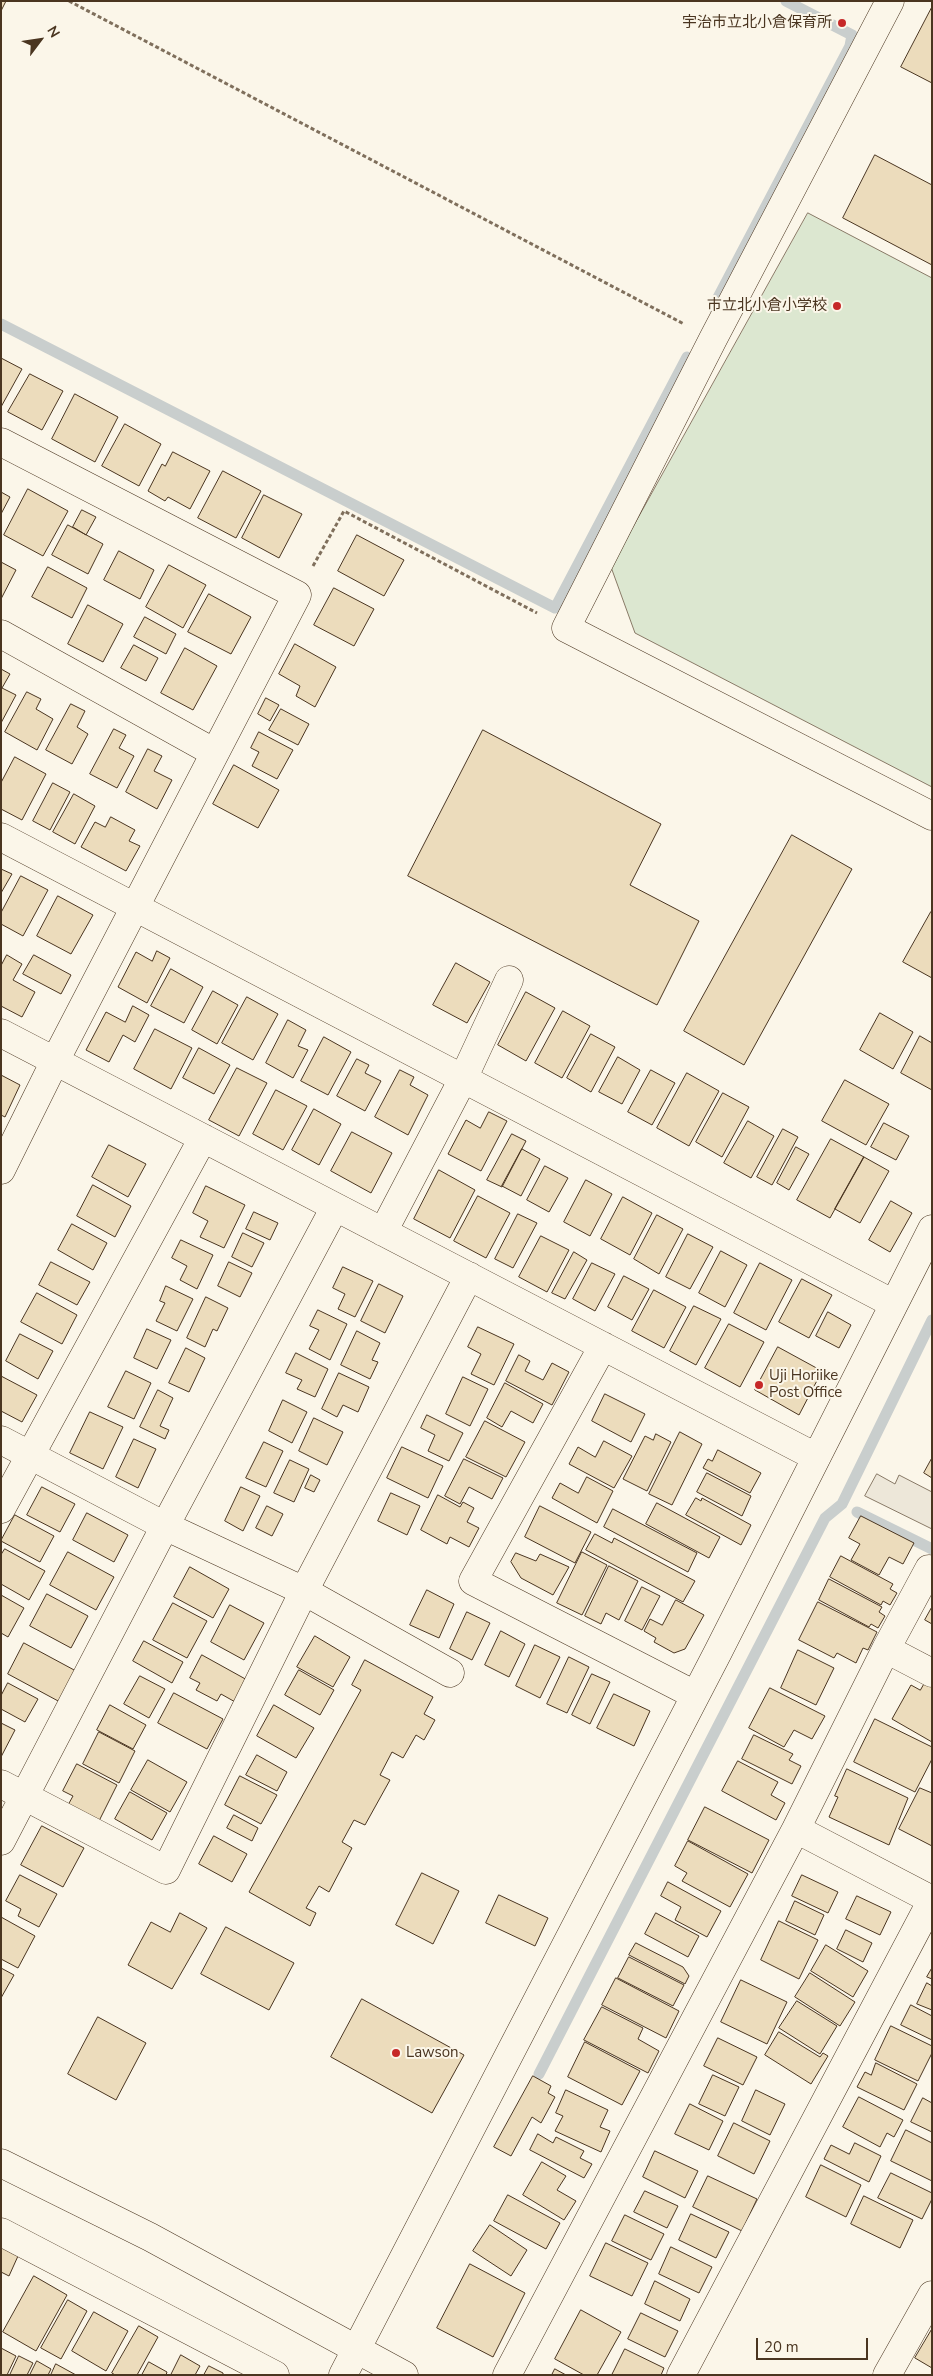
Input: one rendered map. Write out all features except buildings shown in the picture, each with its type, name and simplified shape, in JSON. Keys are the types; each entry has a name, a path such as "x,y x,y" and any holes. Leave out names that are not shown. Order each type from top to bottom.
{"street":[{"path":"890,1 713,339 566,628 932,816"},
{"path":"1,442 296,595 134,907 1,1170"},
{"path":"1,634 215,753"},
{"path":"1,837 894,1304"},
{"path":"383,1232 463,1079 509,980"},
{"path":"1,1033 816,1457"},
{"path":"1,1509 202,1138"},
{"path":"1,1841 13,1790 165,1526 335,1207"},
{"path":"343,2375 696,1694 932,1229"},
{"path":"13,1790 166,1870 304,1591 469,1276"},
{"path":"603,1346 474,1581 696,1694"},
{"path":"1,1440 165,1526 304,1591 450,1674"},
{"path":"506,2375 796,1829 886,1649 930,1569"},
{"path":"886,1649 932,1673"},
{"path":"682,2375 932,1900 796,1829"},
{"path":"1,2163 150,2237 404,2375"},
{"path":"1,2232 275,2375"},
{"path":"887,2375 932,2295"}],"path":[{"path":"69,1 713,339"},
{"path":"296,595 344,512 566,628"}],"green space":[{"name":"市立北小倉小学校","path":"808,213 932,278 932,787 635,633 611,567"}],"shaded area":[{"path":"877,1474 895,1484 899,1475 932,1492 932,1529 865,1496"}],"waterway":[{"path":"713,307 850,46 852,35 786,1"},
{"path":"1,324 555,608 687,357"},
{"path":"539,2074 825,1518 842,1504 932,1320"},
{"path":"857,1512 932,1549"}],"place":[{"name":"宇治市立北小倉保育所","path":"842,23"},
{"name":"市立北小倉小学校","path":"837,306"},
{"name":"Uji Horiike Post Office","path":"759,1385"},
{"name":"Lawson","path":"396,2053"}]}
